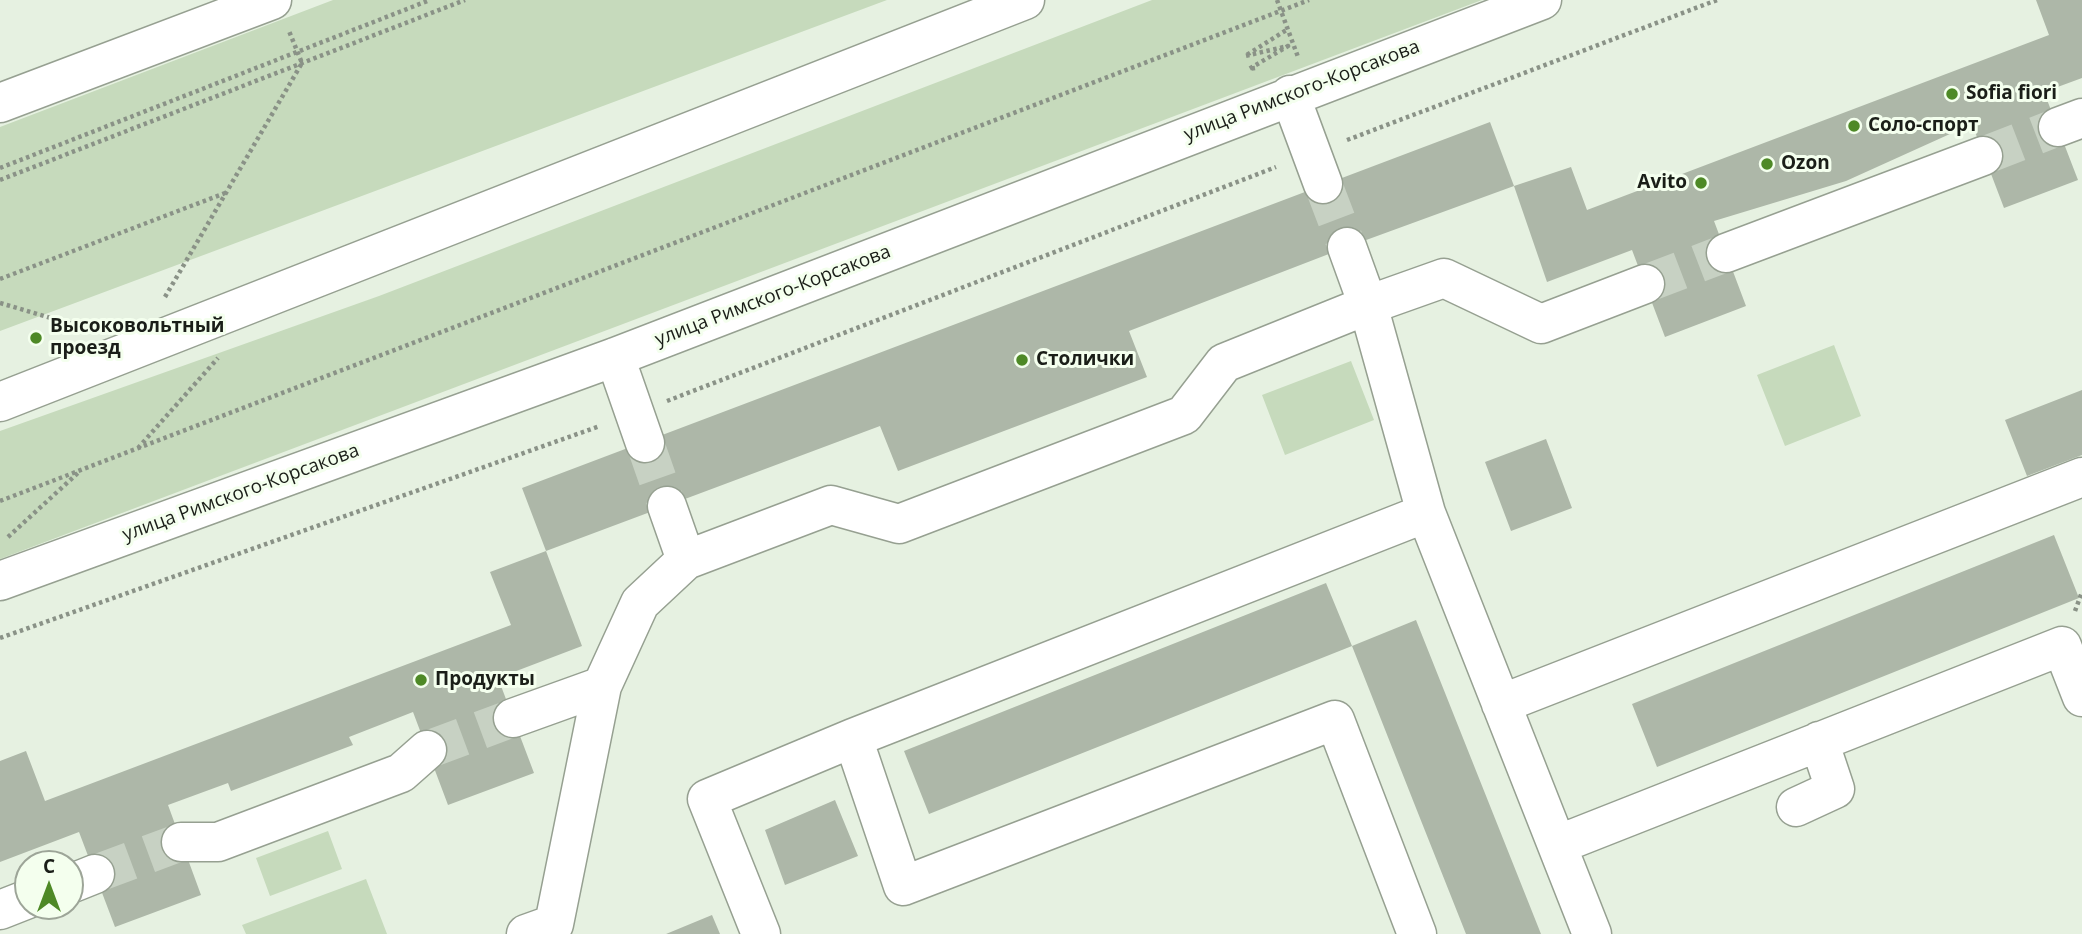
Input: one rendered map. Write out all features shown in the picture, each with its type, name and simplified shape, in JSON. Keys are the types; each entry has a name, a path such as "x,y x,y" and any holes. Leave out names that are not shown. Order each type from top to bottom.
{"street":[{"path":"1,98 272,0"},
{"path":"0,402 1025,0"},
{"name":"улица Римского-Корсакова","path":"0,581 615,357 1288,76 1542,0"},
{"path":"1288,76 1317,168"},
{"path":"1726,253 1983,156"},
{"path":"1347,247 1368,305 1426,513 1592,934"},
{"path":"551,931 602,686 640,603 686,560 831,505 899,524 1184,415 1224,363 1368,305 1444,278 1541,324 1644,284"},
{"path":"615,357 640,428"},
{"path":"1501,704 2082,477"},
{"path":"667,506 686,560"},
{"path":"761,934 707,799 853,738 1426,513"},
{"path":"1557,845 2062,646 2082,696"},
{"path":"513,718 602,686"},
{"path":"853,738 903,886 1335,720 1417,934"},
{"path":"1796,807 1835,789 1819,741"},
{"path":"181,842 218,842 401,773 427,750"}],"path":[{"path":"0,168 430,0"},
{"path":"0,180 465,0"},
{"path":"1277,0 1288,29 1288,76 1249,69 1288,46 1245,56 1288,29"},
{"path":"0,501 1309,0"},
{"path":"0,638 640,428 1317,168 1717,0"},
{"path":"164,298 302,64"},
{"path":"0,279 226,192"},
{"path":"0,303 85,328"},
{"path":"137,449 224,351"},
{"path":"0,545 82,469"}],"green space":[{"path":"333,0 887,0 0,331 0,127"},
{"path":"1152,0 1482,0 0,559 0,431 379,296"},
{"path":"1834,345 1861,416 1785,446 1757,375"},
{"path":"1351,361 1374,420 1285,455 1262,395"},
{"path":"328,831 342,869 270,896 256,858"},
{"path":"366,879 387,934 246,934 242,925"}],"building":[{"path":"2036,0 2082,0 2082,78 2044,92 2078,180 2004,208 1972,124 1846,181 1714,221 1746,306 1665,337 1632,250 1547,282 1514,186 1571,167 1587,210 2049,35"},
{"path":"1490,122 1514,186 1129,331 1147,377 898,471 880,426 546,551 522,488"},
{"path":"2082,390 2082,455 2027,476 2005,420"},
{"path":"1546,439 1572,508 1511,531 1485,462"},
{"path":"2054,535 2079,598 1657,767 1632,704"},
{"path":"546,551 582,646 498,678 534,773 448,805 413,712 349,737 353,745 231,791 228,783 168,805 201,895 115,927 79,832 32,850 14,850 14,857 0,862 0,761 26,751 45,801 511,625 490,572"},
{"path":"1326,583 1352,646 929,814 904,751"},
{"path":"1416,620 1541,934 1466,934 1352,646"},
{"path":"835,800 858,856 785,885 765,830"},
{"path":"712,915 720,934 666,934"}],"tunnel":[{"path":"1983,156 2058,127"},
{"path":"1323,184 1347,247"},
{"path":"1645,284 1726,253"},
{"path":"645,443 667,506"},
{"path":"427,750 513,718"},
{"path":"95,874 181,842"}],"place":[{"name":"Sofia fiori","path":"1952,94"},
{"name":"Соло-спорт","path":"1854,126"},
{"name":"Ozon","path":"1767,164"},
{"name":"Avito","path":"1701,183"},
{"name":"Высоковольтный проезд","path":"36,338"},
{"name":"Столички","path":"1022,360"},
{"name":"Продукты","path":"421,680"}]}
